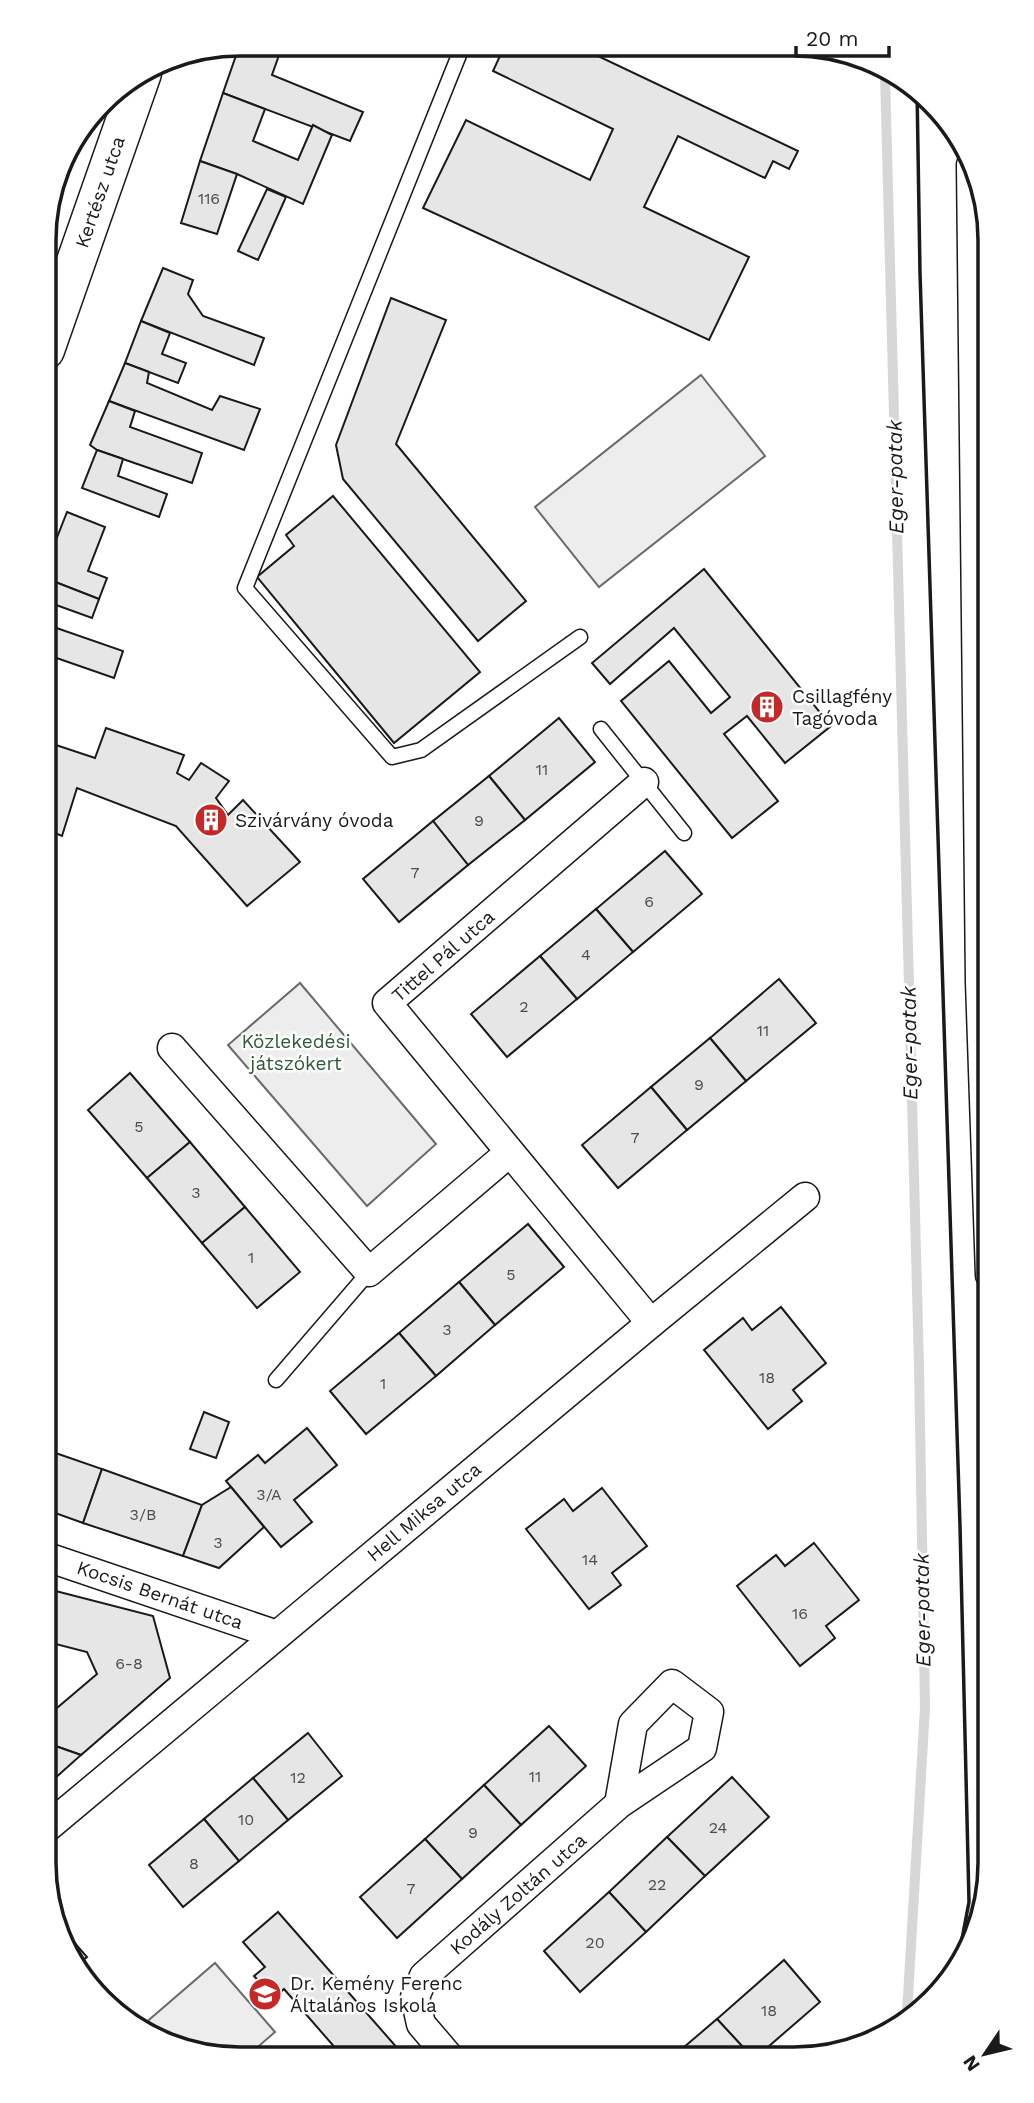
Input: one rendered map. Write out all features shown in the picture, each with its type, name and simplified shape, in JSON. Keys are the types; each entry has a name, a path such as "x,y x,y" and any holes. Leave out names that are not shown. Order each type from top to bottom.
{"street":[{"name":"Kertész utca","path":"56,319 137,88"},
{"path":"972,194 978,574"},
{"name":"Tittel Pál utca","path":"644,782 387,1003 651,1323"},
{"path":"172,1048 369,1272 509,1153"},
{"name":"Hell Miksa utca","path":"56,1820 651,1323 806,1197"},
{"name":"Kocsis Bernát utca","path":"56,1560 277,1635"},
{"name":"Kodály Zoltán utca","path":"441,2047 421,2024 415,1997 424,1976 620,1804"}],"lane":[{"path":"459,56 244,588 392,757 421,750 580,637"},
{"path":"601,729 684,833"},
{"path":"276,1380 369,1272"}],"shaded area":[{"path":"701,375 765,456 599,587 535,507"},
{"name":"Közlekedési játszókert","path":"300,983 436,1144 367,1206 228,1045"},
{"path":"215,1963 275,2032 258,2047 240,2047 193,2041 147,2021"}],"building":[{"path":"236,56 279,56 272,75 363,112 350,141 223,93"},
{"path":"500,56 598,56 798,151 789,169 773,161 765,178 678,136 644,207 749,257 709,340 423,208 466,120 590,180 613,129 493,71"},
{"path":"223,93 265,109 253,141 298,160 313,125 332,135 303,204 237,174 200,161"},
{"path":"200,161 237,174 217,234 181,223"},
{"path":"267,189 286,197 258,260 238,251"},
{"path":"163,268 193,280 188,294 203,316 264,338 254,365 141,321"},
{"path":"391,298 446,320 396,444 526,601 478,641 343,479 336,445"},
{"path":"141,321 170,333 162,354 186,363 178,383 125,363"},
{"path":"125,363 149,372 147,383 212,410 220,396 260,409 244,450 109,401"},
{"path":"109,401 135,411 130,427 202,453 192,483 97,450 90,445"},
{"path":"97,450 123,459 118,476 167,494 159,517 82,488"},
{"path":"333,496 480,672 394,743 257,577 294,546 286,535"},
{"path":"67,512 105,527 88,571 107,578 99,599 56,582 56,540"},
{"name":"Csillagfény Tagóvoda","path":"704,569 831,726 785,763 747,716 724,734 778,801 732,838 621,701 669,661 711,713 730,697 674,628 610,684 592,663"},
{"path":"56,582 99,599 92,618 56,605"},
{"path":"56,628 123,651 114,678 56,658"},
{"path":"559,718 595,762 525,820 489,776"},
{"name":"Szivárvány óvoda","path":"106,728 184,755 177,773 189,780 201,763 229,781 216,798 228,815 243,800 300,862 247,906 176,826 77,788 62,836 56,834 56,745 95,758"},
{"path":"489,776 525,820 468,865 433,821"},
{"path":"433,821 468,865 399,922 363,879"},
{"path":"665,851 702,894 633,952 596,909"},
{"path":"596,909 633,952 577,999 540,956"},
{"path":"540,956 577,999 507,1057 471,1014"},
{"path":"779,979 816,1023 746,1081 710,1038"},
{"path":"710,1038 746,1081 687,1130 651,1087"},
{"path":"130,1073 190,1142 147,1178 88,1110"},
{"path":"651,1087 687,1130 618,1188 582,1145"},
{"path":"190,1142 245,1207 202,1243 147,1178"},
{"path":"245,1207 300,1272 257,1308 202,1243"},
{"path":"528,1224 564,1267 495,1325 459,1282"},
{"path":"459,1282 495,1325 436,1376 399,1333"},
{"path":"781,1307 826,1363 793,1390 802,1401 768,1429 704,1350 743,1318 752,1330"},
{"path":"399,1333 436,1376 366,1434 330,1391"},
{"path":"204,1412 229,1422 216,1458 190,1449"},
{"path":"307,1428 337,1465 294,1500 312,1522 281,1547 226,1481 258,1455 265,1463"},
{"path":"56,1453 102,1469 83,1523 56,1513"},
{"path":"102,1469 202,1505 183,1556 83,1523"},
{"path":"231,1487 264,1527 219,1568 183,1556 202,1505"},
{"path":"602,1488 647,1546 612,1573 621,1585 589,1609 526,1529 564,1499 573,1511"},
{"path":"814,1543 859,1600 826,1626 835,1638 800,1666 737,1586 776,1555 785,1566"},
{"path":"56,1591 153,1616 170,1678 81,1755 56,1746 56,1709 97,1674 87,1652 56,1644"},
{"path":"549,1726 586,1766 521,1825 484,1785"},
{"path":"308,1733 342,1776 288,1820 253,1778"},
{"path":"56,1746 81,1755 56,1777"},
{"path":"732,1777 769,1817 705,1876 667,1837"},
{"path":"253,1778 288,1820 239,1861 204,1819"},
{"path":"484,1785 521,1825 462,1879 425,1839"},
{"path":"204,1819 239,1861 183,1907 149,1865"},
{"path":"667,1837 705,1876 646,1932 609,1892"},
{"path":"425,1839 462,1879 397,1938 360,1897"},
{"path":"609,1892 646,1932 580,1992 544,1951"},
{"path":"278,1912 396,2047 334,2047 284,1989 274,1998 254,1976 265,1967 243,1942"},
{"path":"74,1943 87,1957 84,1959"},
{"path":"784,1960 820,2002 768,2047 743,2047 717,2019"},
{"path":"717,2019 743,2047 684,2047"}],"waterway":[{"name":"Eger-patak","path":"885,81 919,1366 925,1708 907,2008"}],"wall":[{"path":"917,104 920,273 960,1526 969,1902 963,1935"}],"place":[{"name":"Csillagfény Tagóvoda","path":"767,707"},
{"name":"Szivárvány óvoda","path":"211,820"},
{"name":"Dr. Kemény Ferenc Általános Iskola","path":"265,1994"}]}
